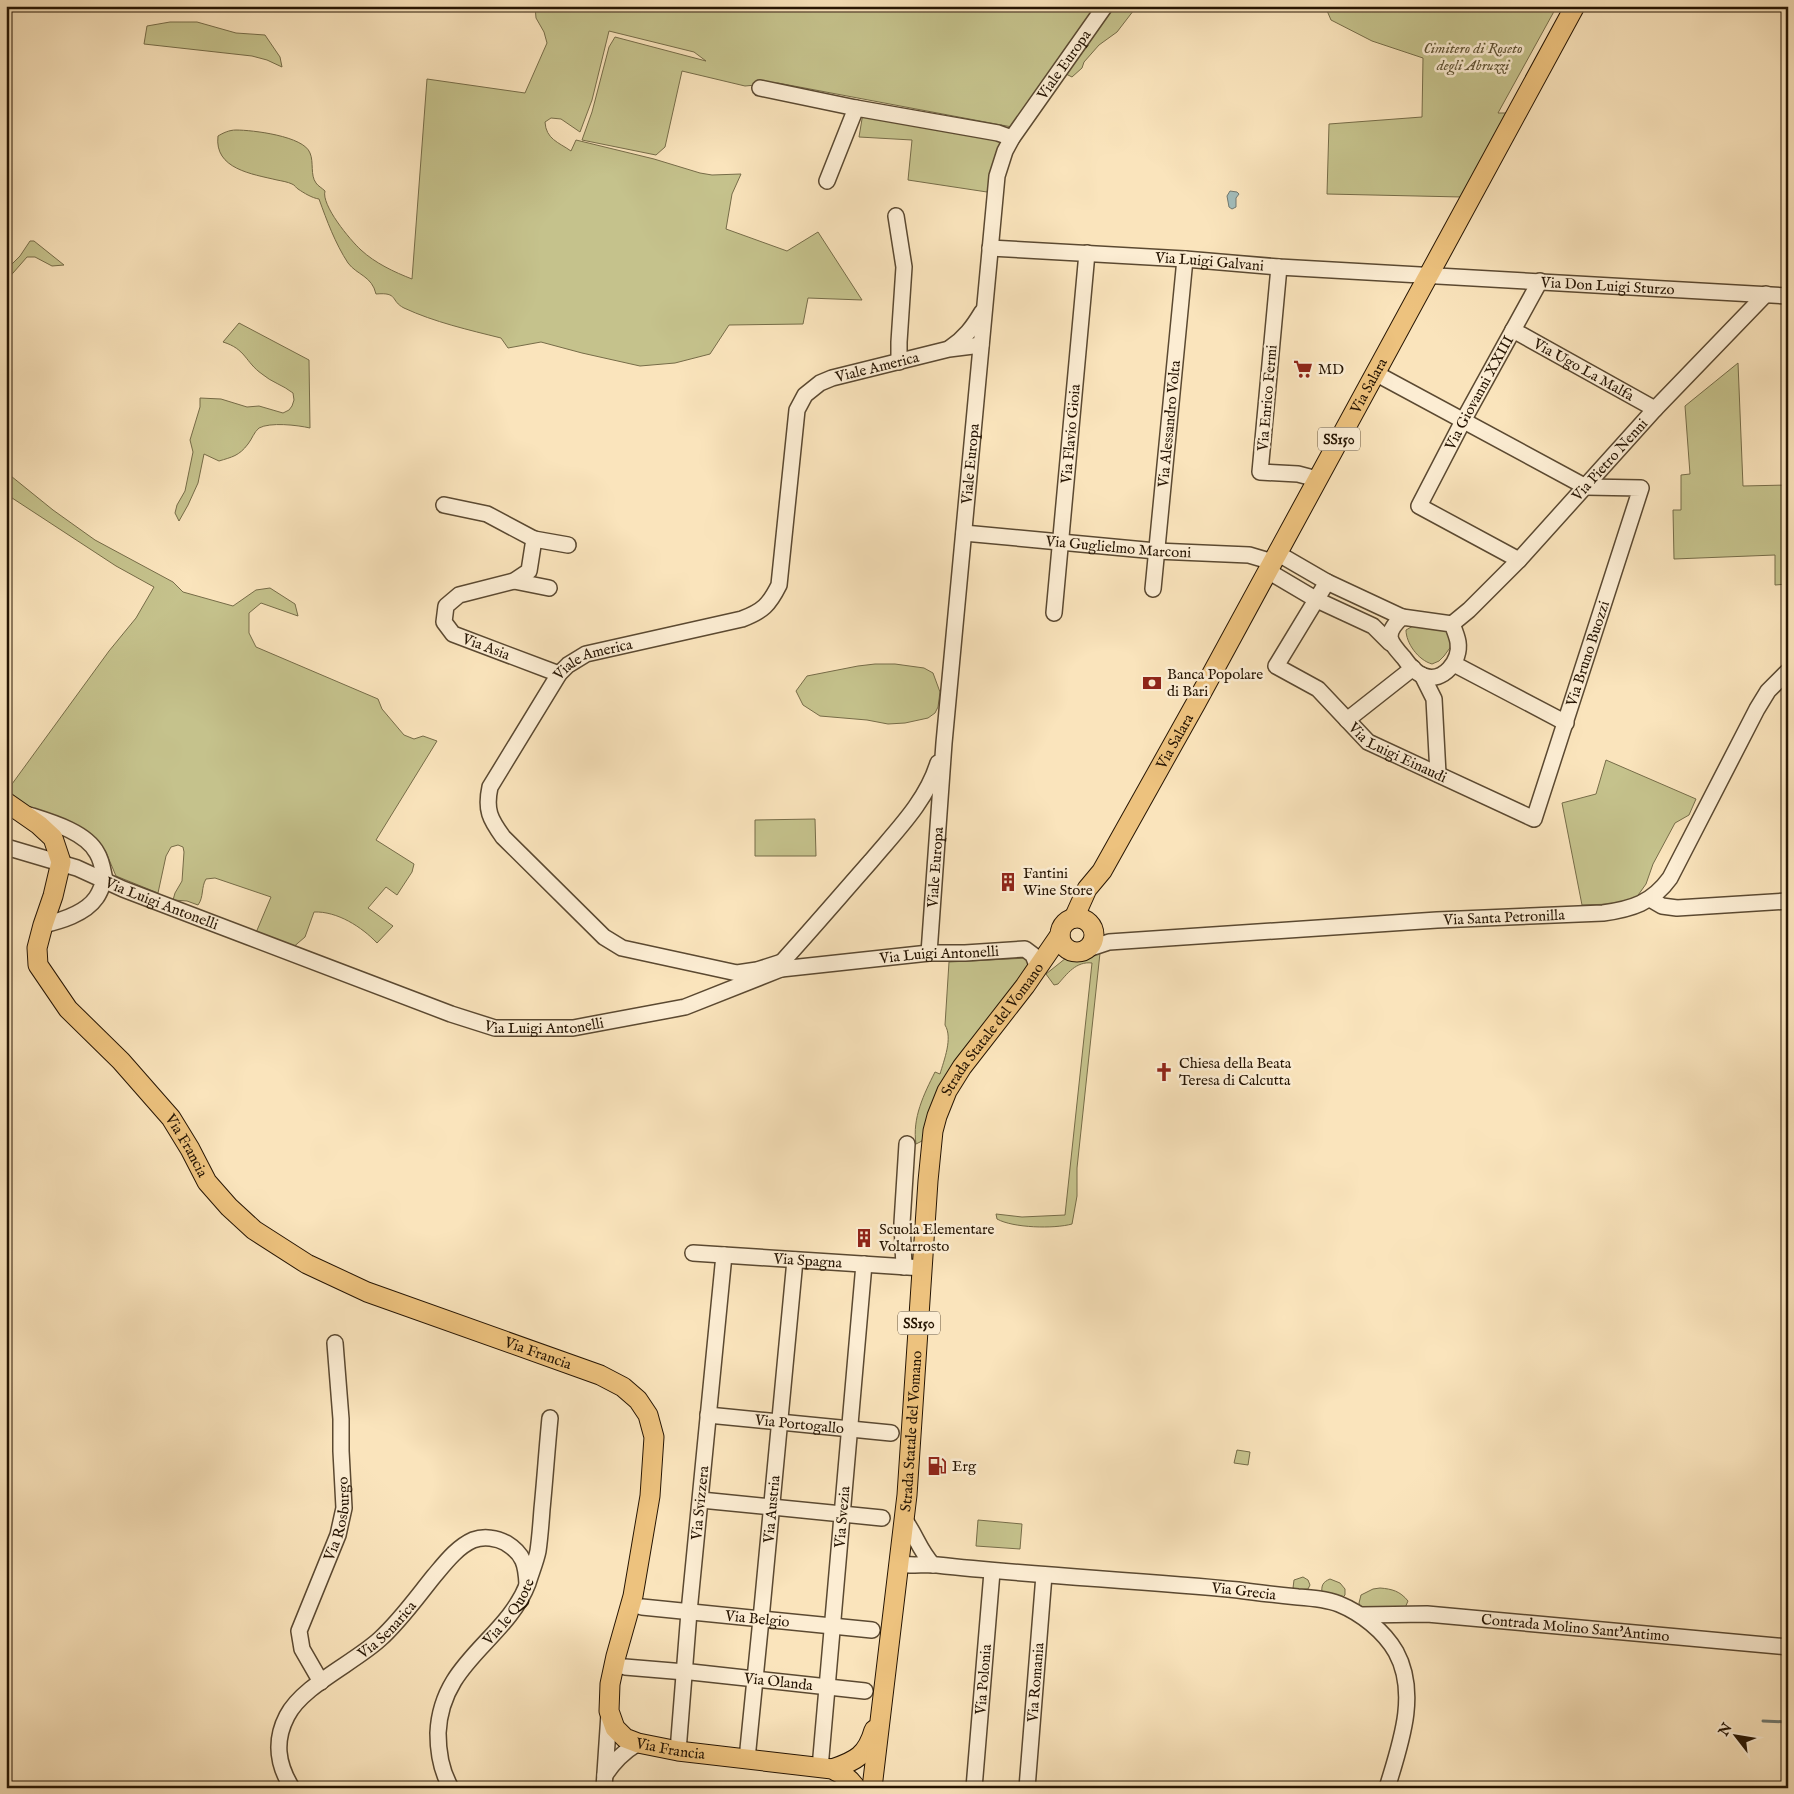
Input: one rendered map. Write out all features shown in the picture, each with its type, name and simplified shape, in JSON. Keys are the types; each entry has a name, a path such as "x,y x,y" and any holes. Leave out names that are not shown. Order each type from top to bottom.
{"main road":[{"name":"Via Salara","path":"1091,933 1087,889 1102,871 1575,6"},
{"path":"6,802 53,838 61,862 54,896 43,925"},
{"name":"Strada Statale del Vomano","path":"873,1781 900,1556 912,1436 913,1267 937,1116 953,1080 1042,963 1064,942 1064,924 1091,933"},
{"name":"Via Francia","path":"43,925 37,948 38,965 68,1009 121,1061 171,1118 207,1182 228,1207 254,1230 308,1264 366,1292 600,1375 623,1387 638,1400 648,1415 654,1436 650,1496 633,1596 610,1684 609,1711 615,1728 631,1741 678,1751 746,1758 840,1773 873,1781"},
{"path":"1064,942 1078,952 1091,933"},
{"path":"840,1773 861,1756 868,1746 882,1706"}],"street":[{"name":"Viale Europa","path":"929,953 944,743 997,176 1005,151 1012,138 1105,6"},
{"path":"760,88 856,108 998,133 1012,138"},
{"path":"826,181 856,108"},
{"path":"896,216 904,267 899,362"},
{"name":"Via Luigi Galvani","path":"990,248 1428,275"},
{"name":"Via Flavio Gioia","path":"1054,613 1087,253"},
{"name":"Via Alessandro Volta","path":"1153,589 1185,259"},
{"name":"Via Enrico Fermi","path":"1279,267 1260,472 1298,474 1317,479"},
{"name":"Via Don Luigi Sturzo","path":"1428,275 1540,280 1788,296"},
{"name":"Via Giovanni XXIII","path":"1519,560 1419,506 1540,280"},
{"name":"Via Pietro Nenni","path":"1452,624 1469,610 1519,560 1655,409 1766,294"},
{"path":"978,377 967,360 949,349 965,337 973,328 984,309"},
{"name":"Via Ugo La Malfa","path":"1513,330 1655,409"},
{"name":"Viale America","path":"781,965 737,973 622,948 604,937 503,837 490,818 487,799 490,787 559,674 568,665 586,654 742,620 758,613 772,600 779,585 797,410 805,395 820,383 845,374 949,349 981,345"},
{"path":"1375,373 1586,486"},
{"name":"Via Bruno Buozzi","path":"1534,819 1641,488 1586,486"},
{"path":"444,505 488,514 534,539 568,545"},
{"name":"Via Guglielmo Marconi","path":"964,533 1156,551 1249,555 1272,562"},
{"path":"514,581 529,571 534,539"},
{"path":"1272,562 1327,582 1402,617 1452,624 1458,643 1458,653 1454,664 1448,671 1432,678 1417,672"},
{"path":"1272,562 1317,600 1373,626 1417,672 1434,699 1438,774"},
{"name":"Via Asia","path":"549,588 514,581 459,595 446,606 444,622 453,634 559,674"},
{"path":"1317,600 1327,582"},
{"name":"Via Luigi Einaudi","path":"1317,600 1276,666 1318,690 1368,742 1534,819"},
{"path":"1390,644 1390,634 1394,625 1402,617"},
{"path":"1454,664 1566,723"},
{"name":"Via Santa Petronilla","path":"1091,933 1603,912 1622,910 1640,905 1662,890 1670,878 1757,709 1768,691 1788,671"},
{"path":"1348,720 1417,672"},
{"path":"781,965 918,805 934,776 944,743"},
{"path":"24,814 55,823 88,842 97,852 105,880 96,899 80,912 43,925"},
{"name":"Via Luigi Antonelli","path":"6,847 61,862 123,889 442,1011 495,1028 573,1028 685,1007 781,965 929,953 1025,950 1042,963"},
{"path":"1650,899 1662,906 1677,908 1788,901"},
{"path":"913,1267 902,1223 907,1147 931,1151"},
{"name":"Via Spagna","path":"693,1253 913,1267"},
{"name":"Via Svizzera","path":"678,1751 688,1672 690,1612 724,1255"},
{"name":"Via Austria","path":"746,1758 795,1260"},
{"name":"Via Svezia","path":"840,1773 826,1686 864,1264"},
{"name":"Via Rosburgo","path":"321,1682 302,1649 299,1631 338,1535 344,1508 341,1419 335,1343"},
{"name":"Via Portogallo","path":"708,1415 891,1433"},
{"name":"Via le Quote","path":"451,1788 444,1776 438,1749 438,1725 444,1700 454,1680 511,1613 521,1598 527,1584 538,1552 550,1418"},
{"path":"701,1500 882,1518"},
{"path":"904,1519 928,1559"},
{"name":"Via Senarica","path":"292,1788 281,1766 278,1750 280,1732 288,1715 300,1699 381,1638 450,1558 474,1540 486,1538 499,1539 510,1546 526,1564 527,1584"},
{"name":"Via Grecia","path":"900,1556 928,1559 992,1572 1218,1588 1318,1599 1338,1604 1362,1615 1396,1653 1406,1683 1407,1703 1403,1730 1387,1788"},
{"name":"Via Polonia","path":"974,1788 992,1572"},
{"name":"Via Romania","path":"1027,1788 1044,1575"},
{"name":"Via Belgio","path":"642,1607 872,1630"},
{"name":"Contrada Molino Sant'Antimo","path":"1362,1615 1427,1614 1788,1647"},
{"name":"Via Olanda","path":"625,1667 755,1678 866,1691"},
{"path":"605,1781 609,1711"},
{"path":"605,1781 612,1763 631,1741 618,1739 606,1752"}],"green space":[{"path":"535,6 1096,6 1012,127 778,83 745,86 682,71 665,147 656,155 582,140 592,112 609,47 615,37 706,61 694,52 609,31 592,100 580,132 561,119 551,118 545,122 550,136 571,151 576,140 654,159 700,173 712,175 741,174 732,194 726,229 787,251 818,232 862,300 808,298 803,324 729,325 710,354 675,363 640,366 541,342 508,348 501,338 427,317 404,308 388,294 376,294 368,279 352,267 343,255 319,199 305,194 290,183 237,168 228,163 218,147 218,136 236,130 277,135 298,142 306,147 311,157 314,180 325,191 327,205 350,239 372,259 412,279 427,79 525,93 547,43 544,32 536,18"},
{"path":"1112,6 1137,6 1117,32 1099,45 1084,62 1082,68 1072,77 1064,73"},
{"name":"Cimitero di Roseto degli Abruzzi","path":"1325,6 1557,6 1498,113 1507,113 1462,197 1327,194 1329,124 1422,117 1423,58 1372,41 1331,20"},
{"path":"170,22 197,22 236,33 265,35 280,57 282,67 252,56 144,44 147,26"},
{"path":"863,113 997,137 1002,144 987,192 908,180 912,140 859,137"},
{"path":"30,241 34,241 64,265 52,266 35,257 27,257 6,281 6,270 20,256"},
{"path":"239,323 309,360 310,428 284,425 264,426 257,430 245,448 235,456 219,461 204,454 198,483 179,521 175,513 185,491 193,452 190,440 200,407 200,398 221,399 247,407 259,406 283,413 289,410 294,400 293,393 266,377 241,352 223,342"},
{"path":"1738,363 1743,486 1788,485 1788,584 1775,585 1775,555 1674,559 1673,510 1681,510 1681,475 1690,474 1685,406"},
{"path":"6,472 53,510 95,540 173,582 183,592 233,606 256,590 270,588 295,604 298,616 261,603 249,613 249,633 256,647 378,699 382,709 404,735 414,739 423,736 437,741 376,840 414,864 412,872 397,895 386,887 368,908 393,926 377,943 357,926 340,917 323,912 314,912 305,937 291,949 255,935 271,897 215,878 206,879 198,905 187,901 173,900 182,881 183,847 178,845 171,847 166,856 158,893 116,876 105,850 79,829 19,802 12,794 12,784 109,651 136,618 154,587 116,566 6,494"},
{"path":"1413,626 1439,629 1449,633 1452,645 1439,661 1432,664 1427,662 1414,650 1408,640 1406,630"},
{"path":"875,664 895,664 924,668 933,673 940,692 938,707 935,713 928,718 905,723 888,724 867,720 820,716 803,705 796,691 807,676"},
{"path":"1606,760 1696,799 1689,815 1675,823 1653,864 1646,884 1636,898 1612,904 1582,905 1562,803 1596,794"},
{"path":"815,819 816,856 755,856 755,820"},
{"path":"1100,953 1077,1168 1077,1196 1072,1224 1055,1227 1034,1227 1004,1222 997,1219 996,1214 1022,1217 1065,1215 1092,963 1077,966 1068,972 1058,984 1054,985 1046,974 1066,958"},
{"path":"1028,958 1032,960 929,1115 922,1141 916,1144 915,1134 920,1106 935,1072 940,1074 947,1049 948,1036 945,1025 949,962"},
{"path":"1237,1450 1250,1452 1248,1465 1234,1463"},
{"path":"978,1520 1022,1524 1020,1549 976,1546"},
{"path":"1303,1577 1308,1580 1310,1585 1308,1589 1298,1590 1293,1588 1294,1580"},
{"path":"1330,1579 1340,1583 1345,1589 1345,1595 1341,1599 1322,1594 1323,1584"},
{"path":"1380,1588 1395,1591 1402,1595 1408,1601 1404,1610 1360,1609 1361,1595"}],"water":[{"path":"1230,191 1239,194 1236,198 1236,207 1232,209 1229,207 1227,196"}],"waterway":[{"path":"1763,1721 1788,1722"}],"place":[{"name":"MD","path":"1303,369"},
{"name":"Banca Popolare di Bari","path":"1152,683"},
{"name":"Fantini Wine Store","path":"1008,882"},
{"name":"Chiesa della Beata Teresa di Calcutta","path":"1164,1072"},
{"name":"Scuola Elementare Voltarrosto","path":"864,1238"},
{"name":"Erg","path":"937,1466"}]}
